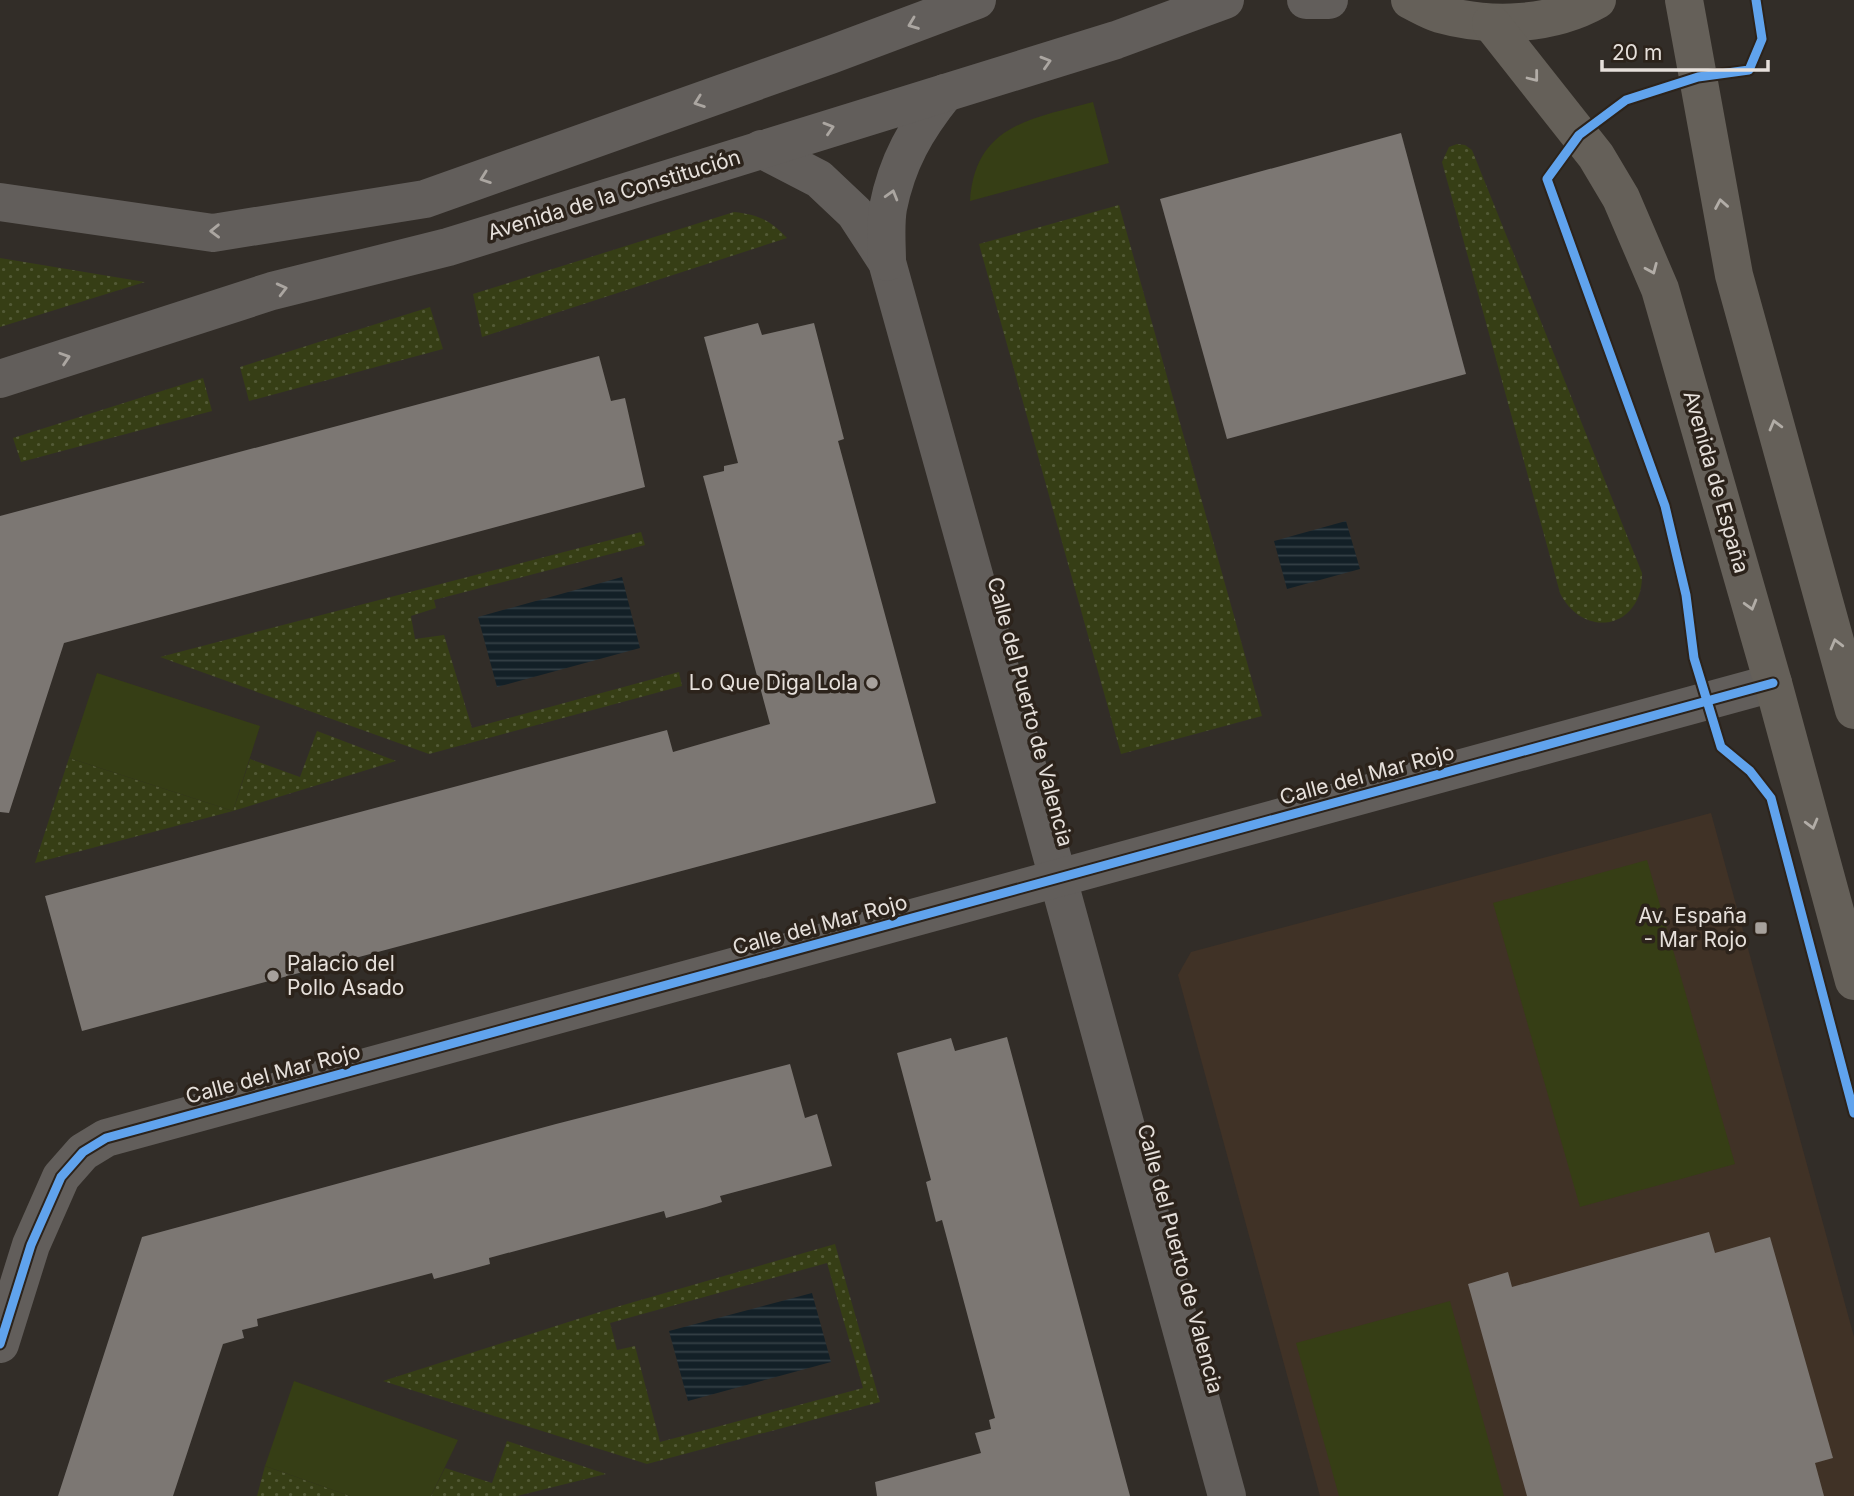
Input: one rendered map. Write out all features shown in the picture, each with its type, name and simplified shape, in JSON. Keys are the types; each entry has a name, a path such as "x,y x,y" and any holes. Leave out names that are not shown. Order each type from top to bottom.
{"main road":[{"path":"1410,0 1439,13 1491,23 1544,20 1597,0"},
{"path":"1684,0 1734,275 1854,710"},
{"name":"Avenida de España","path":"1491,23 1596,156 1621,198 1660,289 1773,683 1854,981"}],"street":[{"path":"0,201 213,233 425,199 977,0"},
{"name":"Avenida de la Constitución","path":"0,379 272,291 448,247 1116,40 1225,0"},
{"path":"1306,0 1329,0"},
{"name":"Calle del Puerto de Valencia","path":"945,93 919,125 901,164 888,210 887,262 1227,1496"},
{"name":"Calle del Puerto de Valencia","path":"761,149 819,178 856,213 887,262"},
{"name":"Calle del Mar Rojo","path":"0,1343 31,1245 61,1177 83,1152 106,1138 1773,683"}],"shaded area":[{"path":"1346,521 1360,569 1287,589 1274,541"},
{"path":"622,577 640,648 497,687 478,617"},
{"path":"1711,813 1854,1337 1854,1496 1320,1496 1178,975 1191,952"},
{"path":"812,1293 831,1362 688,1401 669,1331"}],"green space":[{"path":"1093,102 1109,163 970,201 974,175 983,155 995,140 1029,120"},
{"path":"1457,144 1472,150 1642,573 1640,592 1633,606 1623,616 1611,622 1583,618 1570,608 1560,593 1442,162 1449,147"},
{"path":"1119,205 1262,716 1121,754 979,244"},
{"path":"734,212 764,219 787,238 482,337 473,294"},
{"path":"0,258 145,282 0,327"},
{"path":"430,307 443,349 249,401 240,367"},
{"path":"203,378 212,411 21,462 13,438"},
{"path":"641,532 645,545 434,600 436,608 411,616 415,639 444,635 472,728 679,672 682,686 429,754 160,657"},
{"path":"97,673 260,726 233,811 69,758"},
{"path":"317,731 396,761 233,811 250,759 300,777"},
{"path":"69,758 233,811 35,863"},
{"path":"1647,860 1735,1164 1580,1207 1493,903"},
{"path":"835,1244 880,1402 647,1464 383,1381 606,1310","holes":["827,1263 863,1388 660,1442 635,1346 617,1350 610,1323"]},
{"path":"1450,1301 1504,1496 1339,1496 1296,1343"},
{"path":"294,1381 458,1440 431,1496 350,1496 265,1466"},
{"path":"507,1441 606,1474 517,1496 431,1496 445,1468 492,1483"},
{"path":"265,1466 350,1496 257,1496"}],"building":[{"path":"1401,133 1466,374 1227,439 1160,199"},
{"path":"758,323 762,335 814,323 844,439 838,441 936,803 82,1031 45,896 667,730 673,752 770,724 703,476 724,471 724,466 738,463 704,337"},
{"path":"599,356 611,401 625,398 645,487 64,643 9,813 0,812 0,516"},
{"path":"1007,1037 1130,1496 877,1496 875,1482 981,1453 975,1433 991,1429 989,1420 995,1418 942,1220 936,1222 926,1182 931,1180 897,1053 951,1038 955,1051"},
{"path":"790,1064 805,1118 817,1114 832,1166 720,1196 722,1202 666,1218 664,1211 489,1258 490,1264 468,1270 434,1279 432,1273 257,1319 258,1326 242,1330 244,1338 223,1344 173,1496 58,1496 142,1237 556,1124"},
{"path":"1709,1232 1715,1253 1770,1237 1833,1458 1815,1463 1824,1496 1527,1496 1468,1284 1508,1272 1512,1287"}],"cycle path":[{"path":"1756,0 1762,39 1749,70 1698,77 1626,100 1579,135 1547,179 1665,506 1686,595 1694,658 1721,747 1750,771 1771,798 1854,1113"},
{"path":"0,1344 31,1245 61,1177 83,1152 106,1138 1773,683"}],"place":[{"name":"Lo Que Diga Lola","path":"872,683"},
{"name":"Av. España - Mar Rojo","path":"1761,928"},
{"name":"Palacio del Pollo Asado","path":"273,976"}]}
